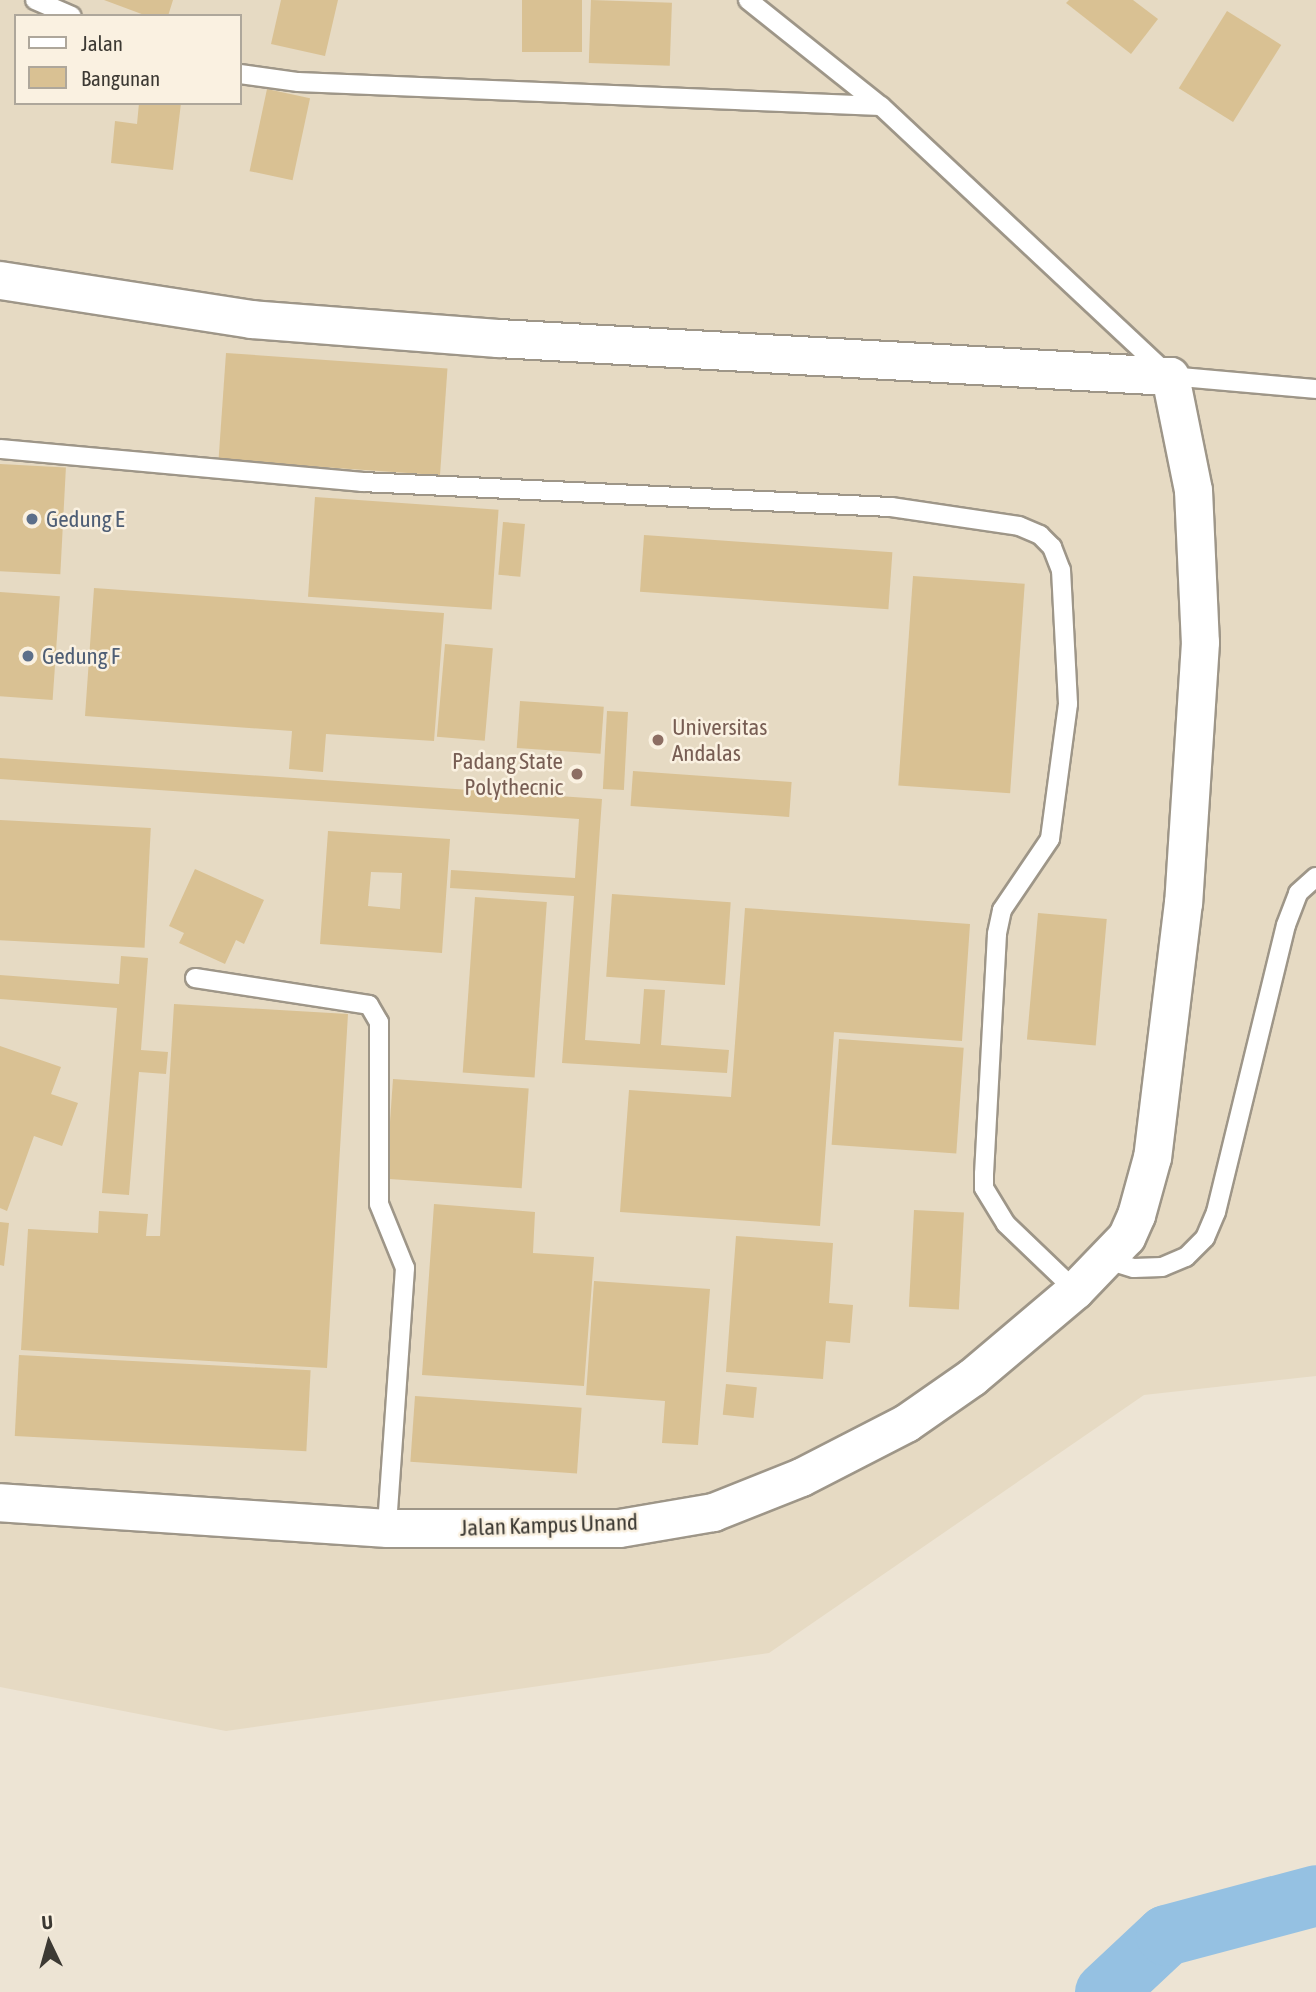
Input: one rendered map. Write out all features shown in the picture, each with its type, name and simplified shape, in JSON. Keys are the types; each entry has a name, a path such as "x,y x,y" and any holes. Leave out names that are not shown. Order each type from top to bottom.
{"street":[{"path":"0,280 279,321 1170,376"},
{"name":"Jalan Kampus Unand","path":"0,1502 387,1528 619,1528 713,1511 801,1477 906,1423 972,1377 1075,1290 1126,1237 1136,1215 1152,1157 1183,902 1200,642 1198,561 1193,490 1170,376"}],"lane":[{"path":"36,0 68,14"},
{"path":"748,0 881,106 1170,376 1316,389"},
{"path":"242,74 298,82 881,106"},
{"path":"0,449 362,482 891,507 1019,526 1041,535 1052,547 1061,570 1068,704 1050,839 1002,910 997,934 984,1174 991,1204 1006,1224 1075,1290"},
{"path":"1104,1259 1134,1268 1162,1267 1186,1257 1205,1238 1216,1212 1286,925 1298,893 1316,877"},
{"path":"195,978 369,1005 379,1023 379,1204 405,1268 387,1528"}],"shaded area":[{"name":"Universitas Andalas","path":"0,0 1316,0 1316,1376 1144,1395 769,1653 226,1731 0,1687"}],"building":[{"path":"104,0 173,0 169,14 142,14"},
{"path":"281,0 338,0 325,56 271,44"},
{"path":"522,0 582,0 582,52 522,52"},
{"path":"591,0 672,3 670,66 589,63"},
{"path":"1069,0 1133,0 1158,19 1131,54 1066,3"},
{"path":"1227,11 1281,45 1233,122 1179,88"},
{"path":"267,89 310,98 293,180 250,171"},
{"path":"139,105 181,105 173,170 111,163 115,121 137,124"},
{"path":"226,353 447,368 440,475 219,460"},
{"name":"Gedung E","path":"0,464 66,467 60,574 0,571"},
{"path":"315,497 499,510 492,610 308,597"},
{"path":"503,522 525,524 520,577 498,575"},
{"path":"644,535 892,552 888,609 640,592"},
{"path":"913,576 1025,584 1010,793 898,785"},
{"path":"94,588 444,613 434,741 326,734 323,772 289,769 292,731 85,716"},
{"name":"Gedung F","path":"0,592 60,596 53,700 0,696"},
{"path":"445,644 493,648 485,741 437,737"},
{"path":"520,701 604,707 601,754 517,748"},
{"path":"607,711 628,712 624,790 603,789"},
{"path":"0,758 602,799 585,1040 640,1044 644,989 665,990 661,1045 729,1050 727,1073 562,1063 574,896 450,888 451,870 575,878 579,819 0,779"},
{"path":"633,771 792,782 789,817 631,806"},
{"path":"0,820 151,828 145,948 0,940"},
{"path":"328,831 450,839 442,953 320,944","holes":["371,872 402,873 400,909 368,906"]},
{"path":"195,869 264,900 244,944 236,940 225,964 179,943 184,933 169,926"},
{"path":"612,894 731,902 725,985 606,977"},
{"path":"475,897 547,902 535,1078 463,1073"},
{"path":"745,908 970,924 962,1041 834,1032 820,1226 620,1212 629,1090 731,1097"},
{"path":"1038,913 1107,919 1096,1046 1027,1040"},
{"path":"121,956 148,958 141,1050 168,1052 166,1074 139,1072 129,1195 102,1193 117,1008 0,999 0,975 119,984"},
{"path":"174,1004 348,1014 327,1368 21,1350 28,1229 98,1233 99,1211 148,1214 146,1236 160,1236"},
{"path":"839,1039 964,1048 956,1153 832,1145"},
{"path":"0,1046 61,1067 51,1094 78,1103 62,1146 34,1136 7,1211 0,1208"},
{"path":"393,1079 529,1088 522,1188 386,1179"},
{"path":"434,1204 535,1212 533,1253 594,1257 584,1386 422,1375"},
{"path":"914,1210 964,1213 959,1309 909,1307"},
{"path":"0,1222 9,1223 4,1266 0,1265"},
{"path":"736,1236 833,1243 829,1303 853,1305 850,1343 826,1341 823,1379 726,1372"},
{"path":"594,1281 710,1289 698,1445 662,1443 665,1401 586,1395"},
{"path":"19,1355 311,1370 306,1451 15,1436"},
{"path":"726,1384 757,1387 754,1418 723,1415"},
{"path":"415,1396 582,1408 577,1473 410,1462"}],"waterway":[{"path":"1105,1992 1166,1935 1316,1895"}],"place":[{"name":"Gedung E","path":"32,519"},
{"name":"Gedung F","path":"28,656"},
{"name":"Universitas Andalas","path":"658,740"},
{"name":"Padang State Polythecnic","path":"577,774"}]}
